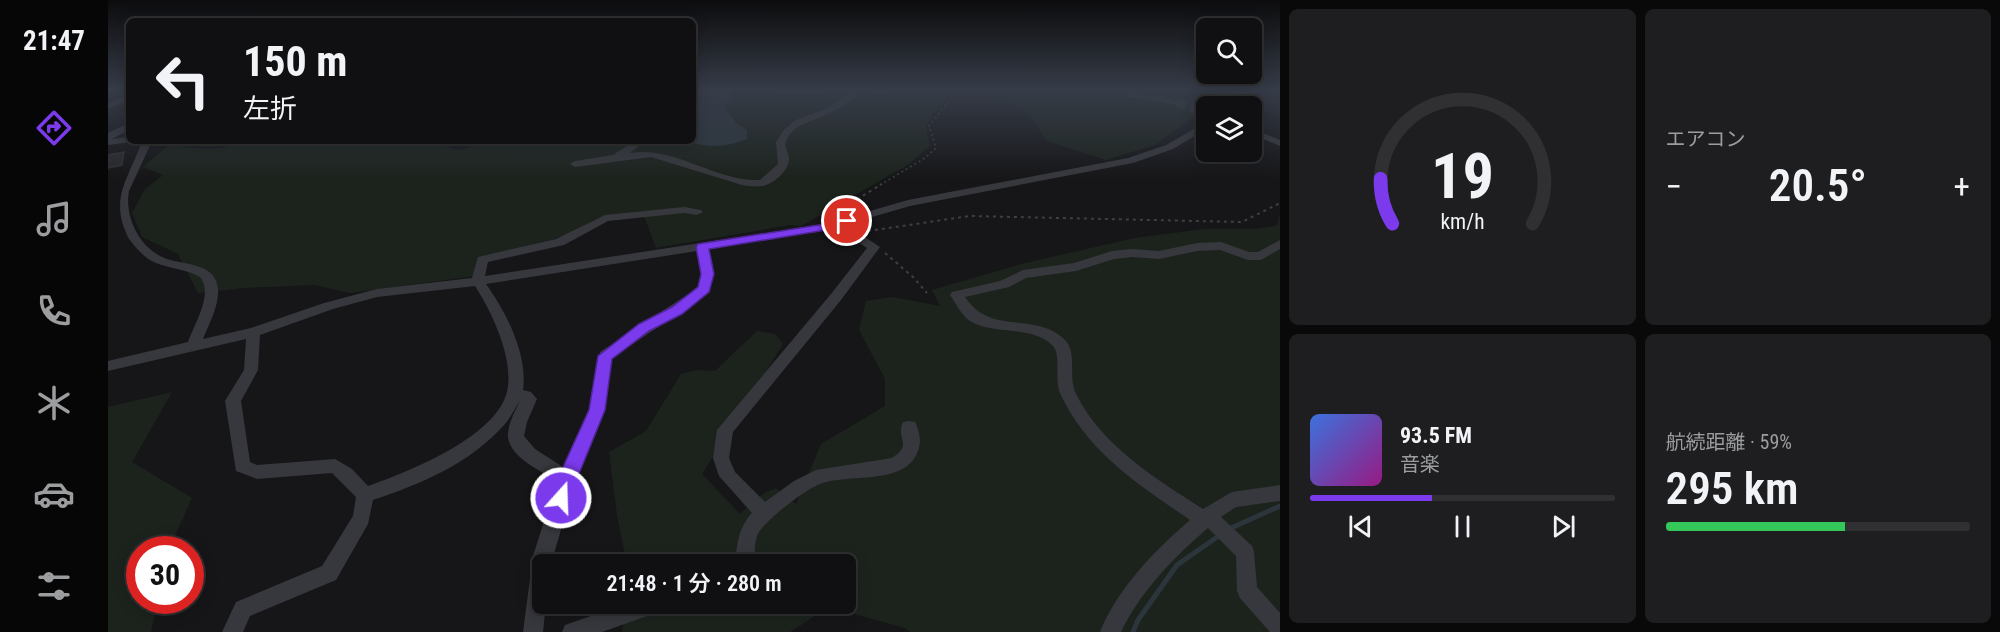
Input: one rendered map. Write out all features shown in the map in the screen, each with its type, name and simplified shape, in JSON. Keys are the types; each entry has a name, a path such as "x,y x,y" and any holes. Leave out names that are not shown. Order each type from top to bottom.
{"street":[{"path":"574,164 639,154 654,154 699,167 734,181 755,184 771,178 782,166 784,160 780,145 783,138 798,121 803,119"},
{"path":"108,136 126,127"},
{"path":"108,366 254,332 329,306 377,293 478,281 702,247 908,203 1129,161 1163,152 1183,142 1196,132"},
{"path":"1262,136 1280,143"},
{"path":"108,142 126,140"},
{"path":"146,144 123,194 122,209 135,239 156,259 196,269 208,277 212,287 194,345"},
{"path":"616,158 636,144"},
{"path":"653,144 651,150 654,154"},
{"path":"366,495 421,475 464,448 501,419 515,395 515,371 506,332 493,301 478,281 482,260 560,242 605,219 684,210 697,212"},
{"path":"765,515 728,476 721,458 726,430 874,247 850,232 827,222"},
{"path":"1280,244 1262,256 1248,256 1221,246 1197,247 1159,255 1112,255 1076,267 1023,274 1004,285 957,295 972,316 986,321 1030,328 1060,342 1065,356 1064,384 1087,423 1107,447 1125,462 1152,484 1209,520 1245,552 1247,591 1280,628"},
{"path":"532,632 542,556 567,478 597,410 605,356 644,328 677,310 705,289 707,274 702,247"},
{"path":"254,332 251,370 233,401 242,466 257,472 335,466 366,495"},
{"path":"515,395 526,396 529,399 516,434 517,442 522,449 567,478"},
{"path":"746,554 751,527 786,495 816,477 838,472 862,473 898,465 913,449 914,440 909,427"},
{"path":"1110,632 1125,602 1177,543 1232,501 1277,490"},
{"path":"232,632 243,609 329,573 362,518 366,495"},
{"path":"572,632 625,614"}],"path":[{"path":"827,222 925,158 936,148 929,126 934,119"},
{"path":"850,232 970,216 1242,222 1253,221 1272,204 1280,203"},
{"path":"874,247 891,257 927,293"}],"shaded area":[{"path":"696,119 930,119 926,126 930,146 909,164 801,226 790,225 656,248 642,211 593,220 574,232 557,238 481,258 476,276 350,293 315,285 243,288 198,293 178,254 142,237 132,213 145,189 163,175 143,167 169,145 215,149 234,144 435,144 460,150 478,144 696,144"},
{"path":"696,119 733,119 747,130 747,139 718,146 696,143"},
{"path":"1032,119 1190,119 1155,145 1106,160 1047,141"},
{"path":"1280,215 1280,632 910,632 905,628 854,614 856,554 625,554 617,515 609,452 646,431 681,374 697,370 715,371 757,331 775,334 783,344 702,474 740,514 764,493 776,488 796,504 821,444 885,406 885,379 859,330 866,301 892,297 940,306 932,290 1021,264 1135,238 1204,229 1255,229 1276,226"},
{"path":"172,392 132,462 192,498 175,536 126,536 126,614 155,614 151,632 108,632 108,407"},
{"path":"624,614 818,614 790,632 622,632"}],"building":[{"path":"124,152 122,165 108,168 108,155"}],"waterway":[{"path":"1229,529 1280,506"},
{"path":"1133,632 1138,620 1177,565 1220,535"}],"route":[{"path":"561,498 567,478 597,410 605,356 644,328 677,310 705,289 707,274 702,247 826,227 847,221"}]}
